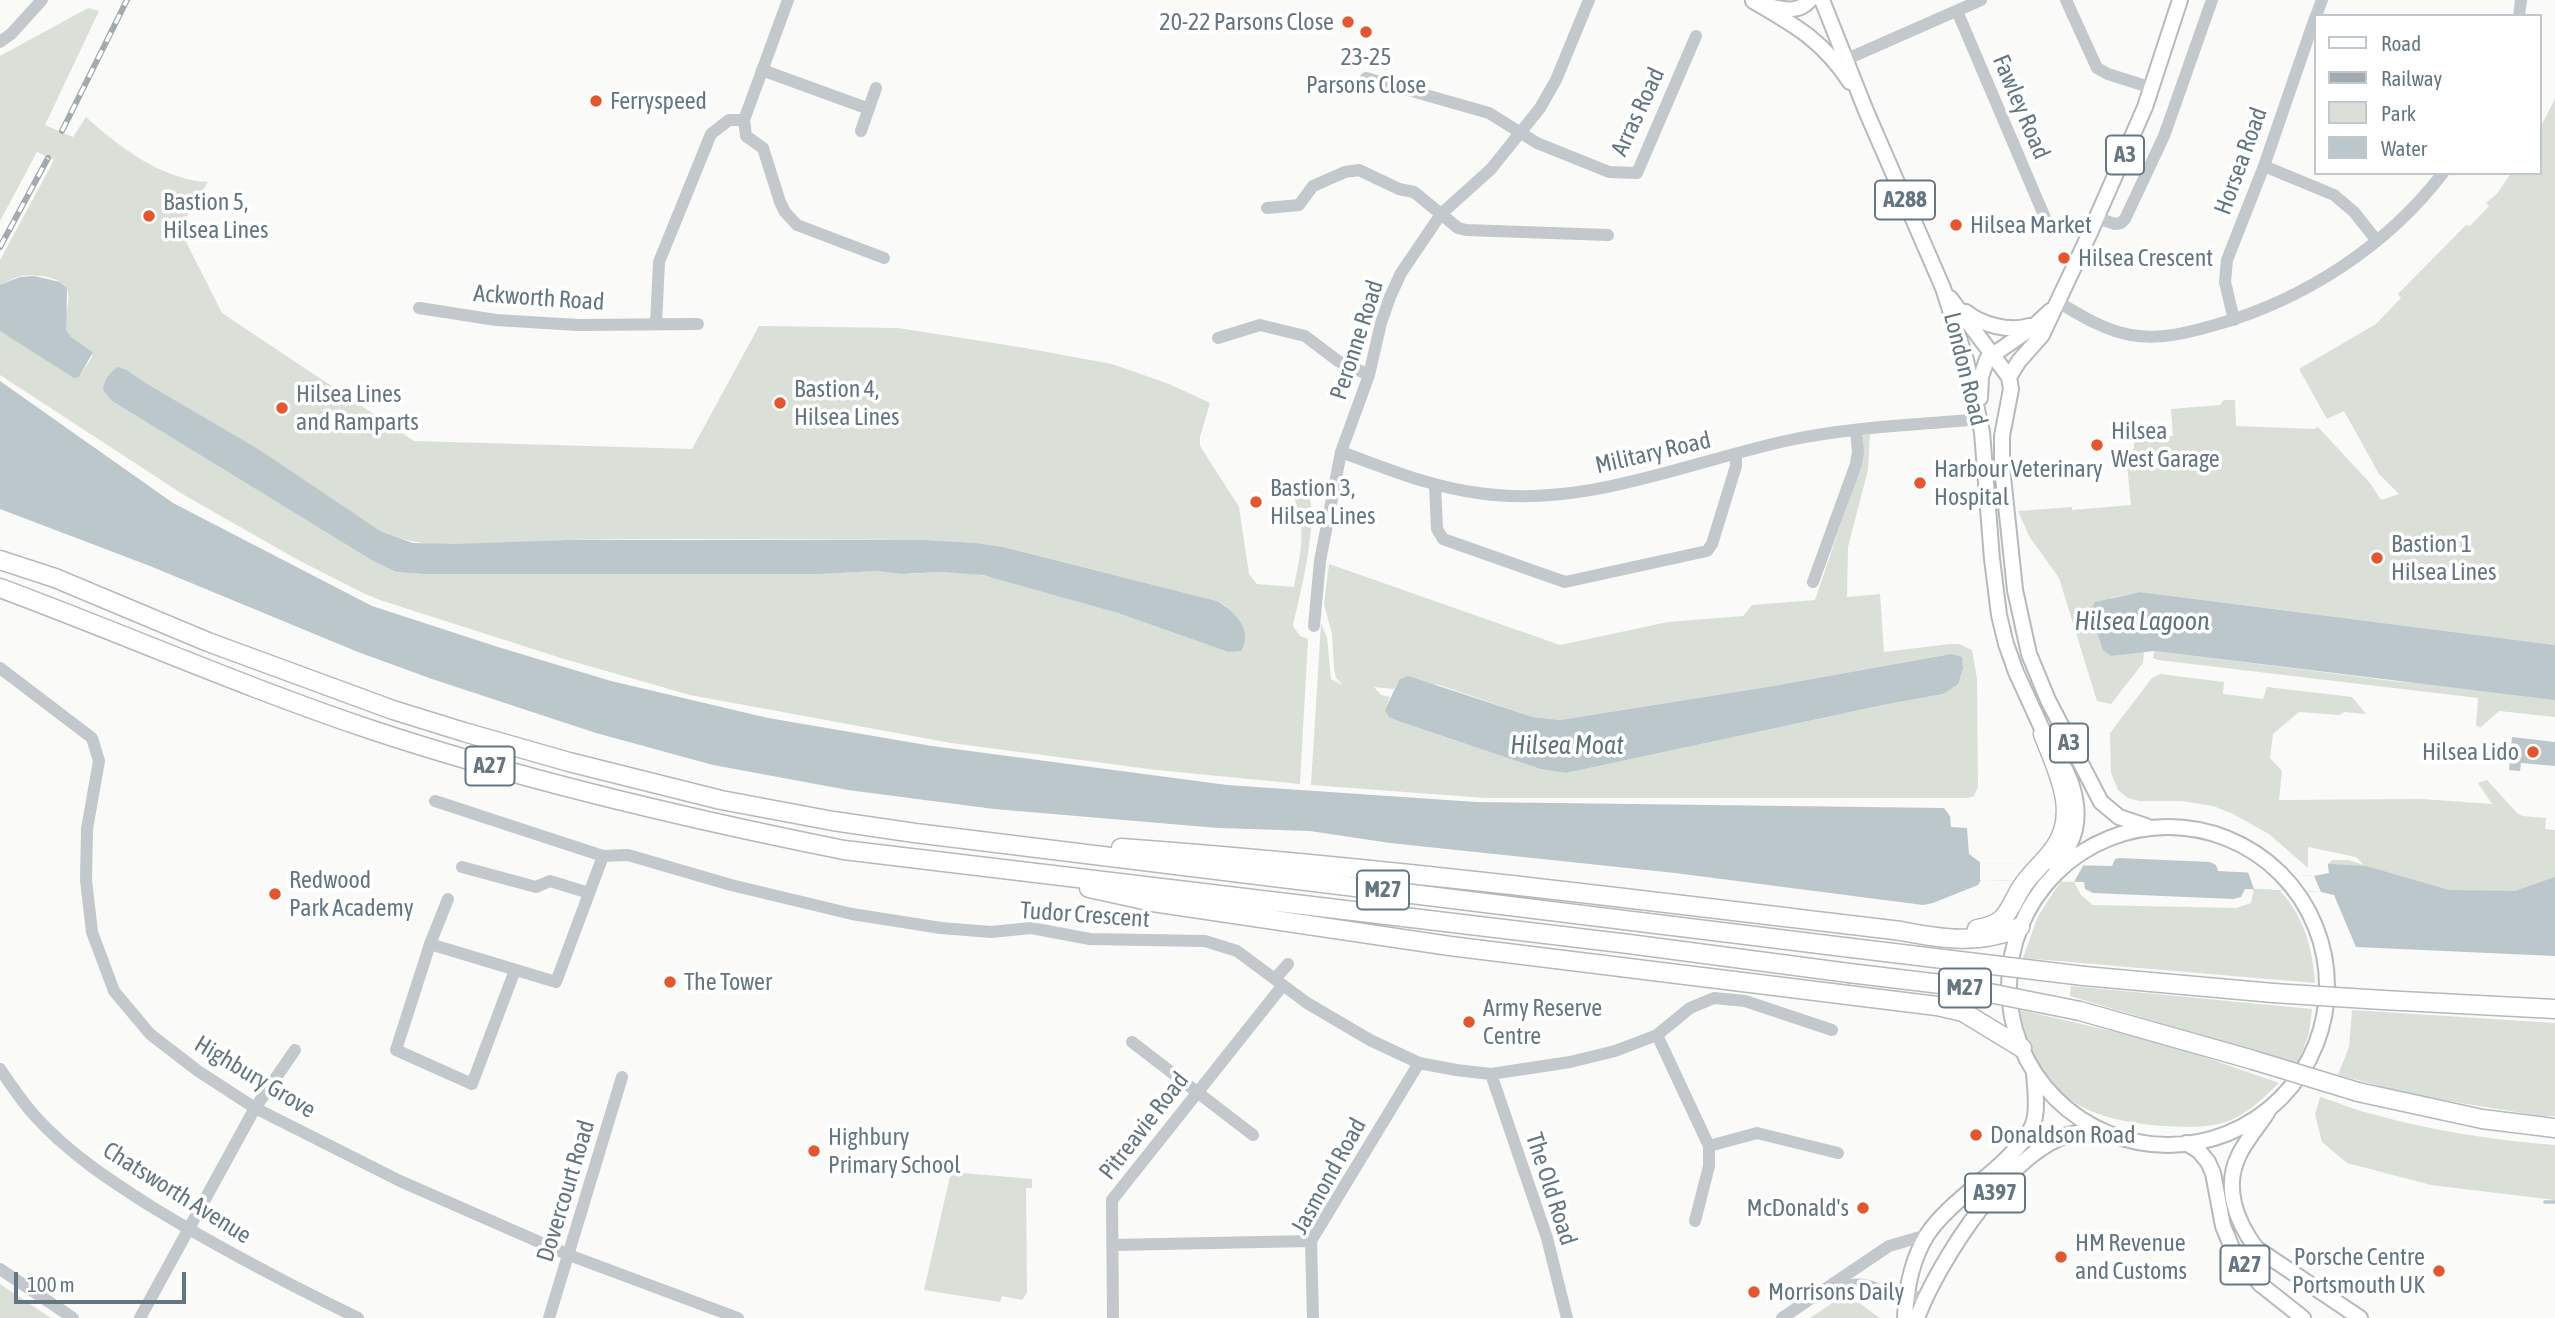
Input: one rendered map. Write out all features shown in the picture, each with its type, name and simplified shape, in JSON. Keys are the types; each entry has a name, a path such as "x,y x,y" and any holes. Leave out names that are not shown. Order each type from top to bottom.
{"highway":[{"name":"A27","path":"0,560 55,578 208,642 356,697 464,732 569,762 721,800 915,833"},
{"name":"A27","path":"0,588 371,729 559,787 716,825 844,850 1000,870"},
{"path":"1901,931 1951,932 1988,927 2000,922 2008,914 2034,870 2062,856 2066,808 2059,775 2043,734"},
{"path":"915,833 1374,869 1901,931 1937,938 1966,939 1998,935 2020,926"},
{"name":"M27","path":"915,833 2084,976 2383,1000 2553,1008"},
{"path":"1000,870 1153,902 1450,946 1937,1006 1963,1012 2022,1048"},
{"name":"M27","path":"1000,870 1162,886 1949,985 2080,1011 2358,1093 2482,1119 2555,1128"}],"main road":[{"path":"1752,1 1789,10 1801,8 1811,0"},
{"name":"London Road","path":"1822,0 1866,111 1943,288 1966,360 1981,426 1992,559 2000,615 2009,653 2043,734"},
{"name":"A3","path":"2009,377 2042,335 2097,218 2152,88 2180,0"},
{"name":"London Road","path":"1752,1 1822,45 1849,81 1866,111"},
{"name":"London Road","path":"1943,288 1971,317 1987,323 2023,328 2041,320"},
{"name":"London Road","path":"1943,288 2009,377 2011,389 2002,436 2002,467 2015,590 2029,654 2048,700 2101,802 2119,817 2160,827"},
{"name":"A3","path":"1981,426 1981,377 1987,359 2041,320 2057,304"},
{"path":"2160,827 2192,829 2222,836 2246,848 2283,876 2302,901 2321,944 2326,969 2325,1012 2308,1060 2272,1106 2250,1122 2229,1132 2186,1143 2153,1144 2122,1138 2093,1126 2057,1100 2034,1071 2022,1048 2013,1021 2009,984 2012,954 2020,926 2062,856 2132,831 2160,827"},
{"name":"A397","path":"1905,1318 1906,1297 1913,1267 1927,1234 2004,1161 2029,1133 2035,1109 2034,1071"},
{"name":"A27","path":"2272,1106 2238,1155 2233,1173 2235,1213 2256,1248 2360,1318"},
{"name":"A397","path":"1917,1318 1949,1252 1976,1214 2004,1182 2042,1148 2079,1133 2122,1138"},
{"name":"A27","path":"2186,1143 2199,1151 2213,1173 2223,1226 2232,1248 2260,1284 2303,1318"}],"street":[{"path":"0,41 12,34 42,0"},
{"path":"789,0 744,120 746,136 763,148 780,202 796,225 884,258"},
{"name":"Peronne Road","path":"1314,626 1320,561 1341,452 1369,375 1390,297 1401,273 1441,214 1491,169 1520,134 1556,80 1589,0"},
{"path":"1847,59 1981,0"},
{"path":"2066,0 2097,68 2152,88"},
{"path":"2097,218 2115,224 2125,219 2164,136 2212,0"},
{"name":"Fawley Road","path":"1957,11 2046,220"},
{"name":"Horsea Road","path":"2234,320 2225,282 2227,260 2314,25"},
{"name":"Arras Road","path":"1520,134 1609,172 1637,173 1696,36"},
{"path":"762,70 869,108"},
{"path":"1366,78 1489,113 1520,134"},
{"path":"861,131 876,88"},
{"path":"656,324 659,262 711,134 729,120 744,120"},
{"path":"2264,166 2334,195 2354,212 2377,241"},
{"path":"1267,208 1299,205 1313,186 1345,172 1359,170 1399,189 1414,192 1458,228 1608,235"},
{"path":"2057,304 2108,329 2134,336 2193,332 2234,320 2264,309 2358,256 2414,209 2442,175"},
{"name":"Ackworth Road","path":"419,308 496,320 578,325 698,324"},
{"path":"1218,338 1260,325 1305,336 1338,361 1369,375"},
{"name":"Military Road","path":"1341,452 1435,485 1498,496 1566,494 1637,480 1805,437 1856,431 1981,426"},
{"path":"1813,582 1856,464 1856,431"},
{"path":"1435,485 1437,529 1443,539 1565,582 1707,551 1712,544 1736,466 1736,455"},
{"name":"Highbury Grove","path":"0,668 92,738 99,761 87,829 86,880 92,932 114,991 150,1034 256,1108 400,1181 569,1255 738,1318"},
{"name":"Tudor Crescent","path":"435,801 603,856 628,855 731,885 852,914 991,932 1031,928 1090,939 1205,941 1237,951 1307,1003 1370,1040 1419,1063 1491,1074 1570,1062 1615,1051 1657,1035 1690,1008 1714,998 1745,1000 1832,1030"},
{"path":"430,944 556,982 603,856"},
{"path":"462,867 536,887 550,881 589,894"},
{"path":"448,899 430,944 397,1050 472,1084 514,970"},
{"path":"1279,982 1288,964"},
{"name":"Pitreavie Road","path":"1113,1318 1112,1200 1279,982"},
{"path":"1657,1035 1709,1146 1709,1166 1695,1221"},
{"path":"1132,1042 1198,1090 1253,1135"},
{"path":"140,1318 256,1108 295,1050"},
{"name":"Jasmond Road","path":"1313,1318 1311,1241 1419,1063"},
{"name":"Chatsworth Avenue","path":"0,1069 35,1116 76,1155 132,1194 277,1279 358,1318"},
{"name":"The Old Road","path":"1491,1074 1547,1238 1567,1318"},
{"name":"Dovercourt Road","path":"549,1318 622,1077"},
{"path":"1709,1146 1757,1133 1819,1155 1838,1153"},
{"path":"1782,1318 1889,1246 1927,1234"},
{"path":"1112,1245 1311,1241"},
{"path":"0,1269 73,1318"},
{"path":"1824,1292 1851,1284 1868,1284 1893,1295 1925,1297"}],"green space":[{"path":"88,8 99,11 45,125 73,137 86,117 142,160 175,175 208,182 190,210 184,232 185,240 222,313 414,441 692,449 759,326 898,328 1019,347 1112,364 1169,384 1210,403 1200,446 1239,507 1249,574 1257,584 1294,587 1302,535 1299,512 1289,484 1296,479 1306,487 1311,502 1309,546 1293,626 1300,636 1308,639 1300,784 1157,770 951,743 690,695 561,658 380,600 300,561 184,495 0,375 0,331 79,377 92,357 91,350 68,334 65,317 68,294 59,281 26,275 0,285 0,260 54,160 37,152 0,221 0,56","holes":["127,370 257,449 382,532 403,539 448,545 656,539 924,540 976,543 1003,547 1217,601 1226,606 1228,652 1118,613 997,578 969,573 396,572 373,561 112,401 104,385 113,371"]},
{"path":"2555,99 2555,645 2140,592 2110,598 2111,656 2144,651 2143,663 2111,704 2097,701 2059,578 2029,536 2018,511 2131,505 2127,465 2134,448 2134,438 2173,436 2171,409 2220,405 2224,400 2235,400 2236,426 2318,427 2370,483 2381,500 2399,494 2379,474 2344,411 2327,419 2299,369 2376,324 2401,298 2398,294 2466,225 2470,226 2489,206 2486,203 2497,194 2510,175 2541,175 2541,126"},
{"path":"1870,434 1868,470 1848,547 1847,597 1880,594 1884,652 1950,644 1959,644 1972,650 1977,679 1978,787 1974,796 1486,798 1311,785 1321,623 1327,638 1331,679 1343,685 1336,678 1332,634 1324,604 1329,564 1560,645 1668,622 1743,616 1752,605 1815,600 1862,461 1862,436","holes":["1951,654 1963,662 1960,677 1943,694 1566,773 1540,769 1401,722 1385,710 1390,697 1381,695 1374,687 1394,689 1399,680 1439,685 1533,717 1560,720"]},
{"path":"2154,651 2393,681 2555,695 2555,717 2499,711 2481,727 2476,726 2478,698 2158,660 2153,658"},
{"path":"2160,674 2224,682 2223,694 2263,699 2267,687 2352,697 2366,714 2299,712 2273,734 2270,758 2282,771 2279,800 2421,799 2492,804 2478,783 2487,780 2517,813 2522,816 2546,818 2545,829 2555,830 2555,916 2329,873 2328,864 2332,860 2348,860 2364,865 2356,857 2308,847 2308,868 2269,834 2213,806 2128,798 2118,790 2111,773 2110,733 2152,678"},
{"path":"2061,881 2074,882 2081,895 2093,905 2236,908 2251,903 2254,889 2279,890 2295,910 2306,934 2315,983 2023,958 2038,916"},
{"path":"2071,986 2312,1009 2309,1033 2298,1064 2070,996"},
{"path":"2020,1010 2164,1043 2279,1083 2246,1112 2216,1124 2199,1127 2164,1126 2109,1117 2067,1098 2051,1082 2027,1039"},
{"path":"2352,1010 2555,1023 2555,1116 2540,1116 2418,1096 2338,1075 2349,1047"},
{"path":"2320,1097 2365,1112 2440,1130 2555,1145 2555,1200 2431,1185 2347,1163 2322,1142 2315,1114"},
{"path":"951,1172 1032,1179 1032,1188 1026,1188 1027,1293 1022,1300 1002,1296 1000,1302 924,1290"},
{"path":"0,1284 51,1318 0,1318"},
{"path":"1847,1300 1859,1303 1880,1318 1810,1318 1834,1302"}],"water":[{"path":"34,276 60,282 67,288 66,330 71,337 93,352 79,377 74,378 0,331 0,285 20,277"},
{"path":"118,367 258,449 382,532 413,543 925,540 976,543 1003,547 1217,601 1230,610 1240,622 1244,629 1244,643 1241,651 1228,652 1118,613 983,575 878,571 819,574 396,572 373,561 112,401 103,390 108,377"},
{"path":"0,381 173,503 372,606 611,681 768,718 932,746 1227,785 1476,802 1944,808 1950,816 1951,827 1967,828 1969,854 1981,863 2112,866 2115,859 2119,858 2210,862 2216,865 2218,871 2314,876 2329,873 2328,864 2366,866 2449,890 2515,891 2555,877 2555,956 2356,947 2334,895 2321,892 2245,889 2241,897 2233,899 2093,893 2085,889 2084,882 1981,880 1978,885 1923,905 1675,873 1390,843 1310,831 1218,828 994,809 848,790 713,765 596,733 432,679 0,509"},
{"name":"Hilsea Lagoon","path":"2140,592 2555,645 2555,700 2154,651 2111,656 2103,650 2090,611 2095,602"},
{"name":"Hilsea Moat","path":"1951,654 1962,657 1963,668 1958,684 1943,694 1566,773 1540,769 1401,722 1389,717 1385,710 1399,680 1408,676 1533,717 1560,720"},
{"name":"Hilsea Lido","path":"2512,737 2555,742 2555,766 2521,763 2520,771 2509,770"}],"pier":[{"path":"1980,863 2084,864 2074,882 1980,880"},
{"path":"2248,872 2314,876 2321,892 2254,889"}],"waterway":[{"path":"2545,1202 2555,1202"}],"railway":[{"path":"62,131 127,0"},
{"path":"0,247 48,158"}],"place":[{"name":"20-22 Parsons Close","path":"1348,22"},
{"name":"23-25 Parsons Close","path":"1366,32"},
{"name":"Ferryspeed","path":"596,101"},
{"name":"Bastion 5, Hilsea Lines","path":"149,216"},
{"name":"Hilsea Market","path":"1956,225"},
{"name":"Hilsea Crescent","path":"2064,258"},
{"name":"Bastion 4, Hilsea Lines","path":"780,403"},
{"name":"Hilsea Lines and Ramparts","path":"282,408"},
{"name":"Hilsea West Garage","path":"2097,445"},
{"name":"Harbour Veterinary Hospital","path":"1920,483"},
{"name":"Bastion 3, Hilsea Lines","path":"1256,502"},
{"name":"Bastion 1 Hilsea Lines","path":"2377,558"},
{"name":"Hilsea Lido","path":"2533,752"},
{"name":"Redwood Park Academy","path":"275,894"},
{"name":"The Tower","path":"670,982"},
{"name":"Army Reserve Centre","path":"1469,1022"},
{"name":"Donaldson Road","path":"1976,1135"},
{"name":"Highbury Primary School","path":"814,1151"},
{"name":"McDonald's","path":"1863,1208"},
{"name":"HM Revenue and Customs","path":"2061,1257"},
{"name":"Porsche Centre Portsmouth UK","path":"2439,1271"},
{"name":"Morrisons Daily","path":"1754,1292"}]}
